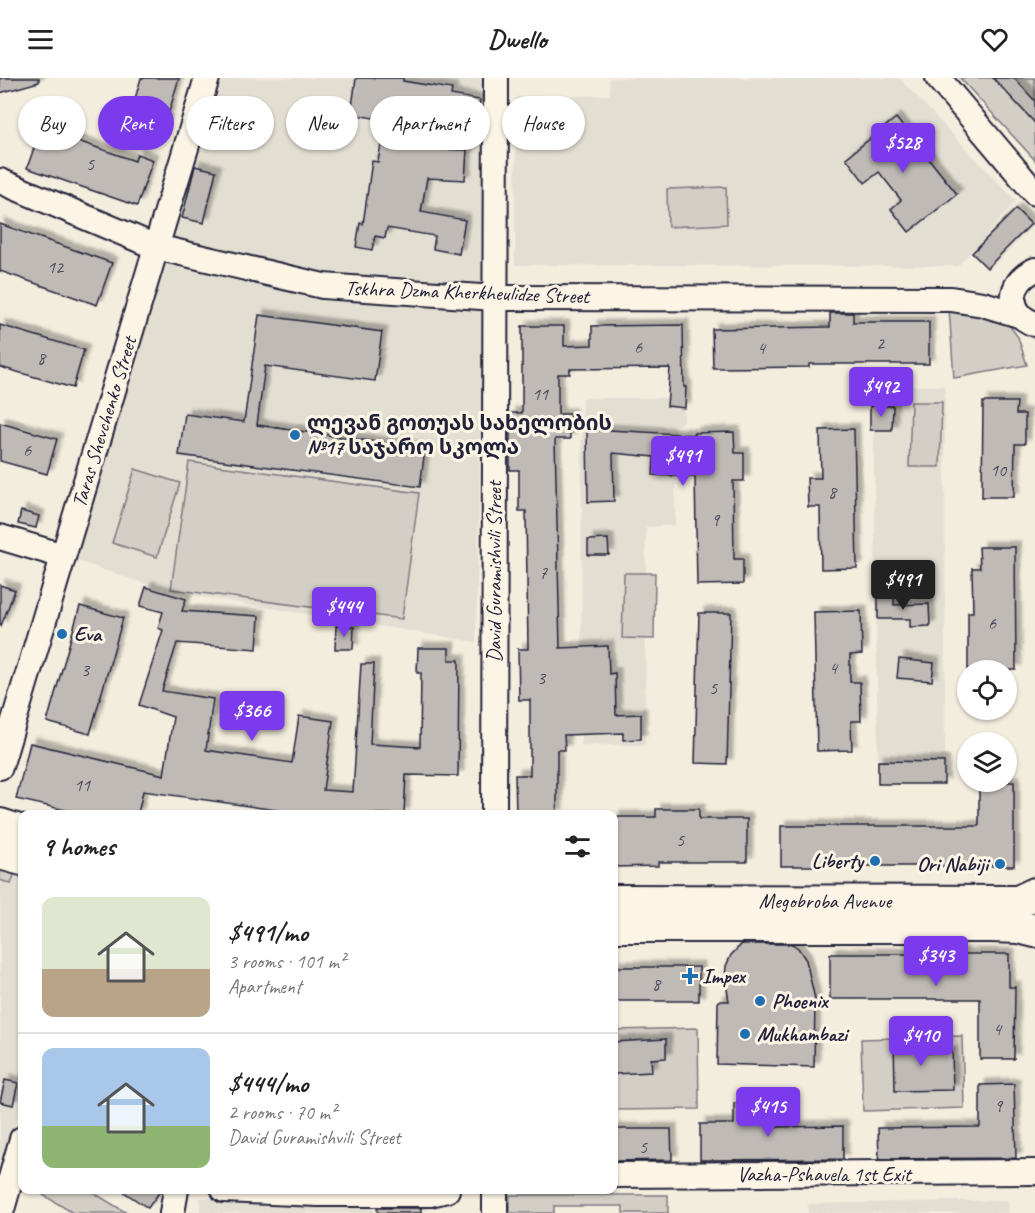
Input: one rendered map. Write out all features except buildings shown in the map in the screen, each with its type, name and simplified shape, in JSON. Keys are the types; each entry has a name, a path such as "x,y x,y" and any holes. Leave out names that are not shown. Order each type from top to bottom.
{"main road":[{"path":"0,825 18,831"},
{"path":"0,853 18,858"},
{"name":"Megobroba Avenue","path":"618,901 1018,902 1035,894"},
{"name":"Megobroba Avenue","path":"618,926 991,926 1019,927 1035,931"}],"street":[{"name":"Taras Shevchenko Street","path":"0,766 207,78"},
{"name":"David Guramishvili Street","path":"494,810 496,78"},
{"path":"938,78 1035,193"},
{"name":"Tskhra Dzma Kherkheulidze Street","path":"1,184 156,247 323,286 495,298 951,299 983,303 1029,324"},
{"name":"Tskhra Dzma Kherkheulidze Street","path":"951,299 1002,290 1026,276"},
{"path":"1026,276 1013,295 1014,305 1029,324"},
{"path":"0,537 63,556"},
{"path":"1,1213 18,1153"},
{"name":"Vazha-Pshavela 1st Exit","path":"618,1175 1035,1172"},
{"path":"172,1213 175,1194"},
{"path":"318,1194 430,1194"},
{"path":"495,1194 495,1213"}],"shaded area":[{"path":"215,78 483,78 483,96 370,96 370,150 483,150 482,289 322,277 166,242 193,150 274,150 274,96 210,96"},
{"path":"609,78 899,78 1016,201 958,266 515,265 516,150 585,150 585,96 563,96 610,95"},
{"path":"960,78 1035,78 1035,160"},
{"path":"726,187 727,224 668,227 667,189"},
{"name":"ლევან გოთუას სახელობის №17 საჯარო სკოლა","path":"177,256 471,304 483,312 476,642 166,591 72,559 162,266"},
{"path":"949,308 1006,321 1018,337 1027,365 954,378"},
{"path":"873,386 945,386 945,764 878,764"},
{"path":"582,398 684,398 684,421 676,426 675,525 646,527 645,745 581,745"},
{"path":"911,402 942,402 940,467 909,467"},
{"path":"189,462 419,493 402,619 171,589"},
{"path":"135,469 180,483 157,557 112,543"},
{"path":"624,573 655,573 654,639 622,638"},
{"path":"0,858 18,864 11,884 0,880"},
{"path":"0,863 18,869 18,1113 0,1180"},
{"path":"698,1028 699,1109 618,1110 618,1030"},
{"path":"962,1036 964,1108 863,1111 861,1039"},
{"path":"42,1194 96,1194 127,1213 73,1213"},
{"path":"510,1195 668,1195 668,1213 623,1213 623,1206 554,1206 554,1213 510,1213"},
{"path":"200,1198 373,1199 374,1213 200,1213"},
{"path":"1008,1200 1009,1213 808,1213 808,1204"}],"place":[{"name":"ლევან გოთუას სახელობის №17 საჯარო სკოლა","path":"295,435"},
{"name":"Eva","path":"62,634"},
{"name":"Liberty","path":"875,861"},
{"name":"Ori Nabiji","path":"1000,864"},
{"name":"Impex","path":"690,976"},
{"name":"Phoenix","path":"760,1001"},
{"name":"Mukhambazi","path":"745,1034"}]}
